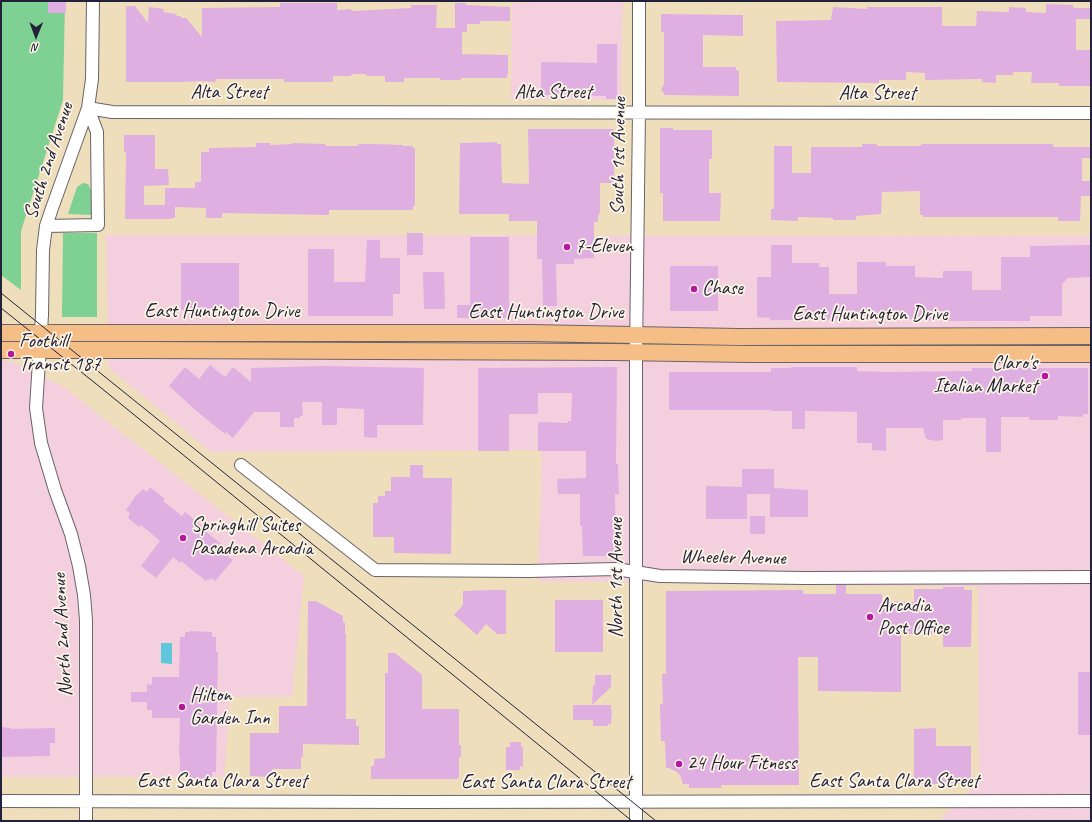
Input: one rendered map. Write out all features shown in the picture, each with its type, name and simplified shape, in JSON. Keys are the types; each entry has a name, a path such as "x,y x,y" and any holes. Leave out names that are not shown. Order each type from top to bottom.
{"main road":[{"name":"East Huntington Drive","path":"1,333 530,333 738,337 1091,336"},
{"name":"East Huntington Drive","path":"1,350 636,352 748,354 1091,354"}],"street":[{"name":"South 2nd Avenue","path":"41,333 43,250 46,226 88,108 92,79 94,1"},
{"name":"South 1st Avenue","path":"636,335 639,1"},
{"name":"Alta Street","path":"88,108 112,112 639,112 754,114 1091,113"},
{"path":"46,226 98,225 97,132 88,108"},
{"name":"North 2nd Avenue","path":"41,333 36,408 41,444 55,490 71,534 84,595 86,620 86,821"},
{"name":"North 1st Avenue","path":"636,335 636,821"},
{"name":"Wheeler Avenue","path":"242,465 375,570 530,571 616,569 660,576 804,578 1091,577"},
{"name":"East Santa Clara Street","path":"1,802 1091,801"}],"shaded area":[{"path":"623,1 621,100 511,100 512,3"},
{"path":"106,235 1091,236 1091,821 942,821 942,817 979,782 978,587 538,581 542,450 211,452 109,368"},
{"path":"1,361 10,361 64,387 304,576 292,697 230,697 224,777 1,777"}],"green space":[{"path":"1,1 65,1 63,100 21,231 21,290 1,275"},
{"path":"83,183 88,184 91,190 91,215 68,214 77,187"},
{"path":"63,233 97,233 97,317 62,317"}],"water":[{"path":"161,643 172,643 172,664 161,663"}],"building":[{"path":"48,1 66,1 66,13 48,13"},
{"path":"280,3 337,3 337,10 350,9 352,11 411,8 411,5 437,5 436,28 455,28 455,3 510,7 510,21 480,21 480,24 467,24 467,32 462,32 462,54 508,55 508,75 507,78 461,78 461,80 440,80 440,78 404,78 404,82 385,82 385,76 353,74 350,76 333,76 333,82 284,82 284,79 217,79 215,82 126,82 126,6 135,6 148,23 149,7 164,9 163,12 176,14 177,16 181,16 181,18 186,18 202,37 202,8 280,7"},
{"path":"1046,4 1073,5 1073,8 1091,8 1091,19 1076,19 1076,50 1091,50 1091,86 1059,86 1059,83 1031,83 1032,72 1013,72 1013,75 996,75 996,83 982,82 982,79 925,80 925,73 906,72 906,80 879,80 879,83 777,82 776,21 831,20 833,7 867,9 867,7 942,7 942,26 976,26 977,11 1009,12 1009,7 1026,8 1026,12 1046,13"},
{"path":"661,14 743,15 743,36 703,35 703,67 736,67 736,70 739,71 739,96 665,95 661,90 664,84 664,32 661,32"},
{"path":"597,44 617,44 617,99 606,99 606,96 541,95 541,62 597,63"},
{"path":"660,128 673,128 673,130 712,130 712,159 709,159 709,193 721,193 720,221 663,221 663,193 660,193"},
{"path":"528,129 614,129 614,183 600,183 600,212 598,222 594,222 594,258 574,259 574,264 556,264 557,306 543,306 542,259 537,259 537,221 509,221 509,214 459,214 460,143 497,142 497,144 501,144 502,183 529,184"},
{"path":"124,135 155,135 155,169 168,169 169,185 144,186 144,205 165,205 165,188 195,188 195,182 201,182 201,152 209,152 209,148 256,147 256,143 270,143 270,145 292,143 325,144 326,146 358,146 358,144 375,144 412,146 415,148 415,206 413,206 413,210 329,210 329,215 222,213 222,218 206,218 206,208 175,207 175,218 171,219 125,219 126,152 124,152"},
{"path":"862,144 877,144 877,146 920,146 922,144 1053,144 1053,147 1091,147 1091,158 1082,158 1082,181 1091,181 1091,196 1081,196 1080,221 1058,221 1058,217 923,217 923,215 920,215 920,191 882,192 881,214 856,216 856,220 798,217 798,221 771,220 771,209 774,209 774,146 792,146 792,173 811,173 811,147 862,147"},
{"path":"407,233 423,233 423,255 407,255"},
{"path":"470,237 509,237 509,318 457,318 457,305 470,305"},
{"path":"367,240 380,240 380,258 400,258 400,294 393,294 393,316 308,316 308,249 334,249 334,282 365,282"},
{"path":"771,245 792,245 792,263 819,263 819,267 829,267 829,294 857,294 857,262 886,262 886,266 915,266 915,277 943,278 943,271 972,271 972,290 1001,290 1001,257 1030,257 1030,246 1091,245 1091,277 1068,278 1062,284 1062,316 1030,316 1030,321 943,321 944,318 930,321 925,319 770,320 770,318 757,317 757,277 771,277"},
{"path":"181,263 239,263 239,310 181,310"},
{"path":"670,266 718,266 718,311 670,311"},
{"path":"423,272 444,272 445,309 424,309"},
{"path":"210,365 225,377 233,367 251,382 251,368 322,366 424,368 423,425 377,425 377,438 364,437 364,409 337,408 337,425 322,425 322,402 302,402 303,416 300,416 300,418 294,418 294,427 280,427 280,412 254,412 233,438 226,432 225,434 200,414 169,386 185,367 199,379"},
{"path":"617,367 616,464 618,464 619,494 615,494 616,556 583,556 582,526 580,526 580,494 558,494 557,479 586,478 586,451 538,451 538,422 568,423 568,421 571,421 572,393 538,393 538,414 509,414 509,451 478,451 478,368"},
{"path":"857,367 857,371 886,372 972,371 972,368 1088,368 1088,414 1083,414 1083,417 1058,416 1058,420 1029,420 1029,417 1001,417 1001,452 986,452 986,418 943,420 943,440 936,441 926,439 923,428 886,428 886,451 872,450 872,443 857,443 857,412 805,411 805,429 792,429 792,411 669,410 669,372 771,372 771,368"},
{"path":"410,465 423,465 423,478 452,478 451,554 394,553 394,537 373,537 373,503 378,503 378,496 385,496 385,491 391,491 391,477 410,477"},
{"path":"742,469 774,469 774,488 808,490 808,517 770,517 770,494 747,494 747,519 706,519 706,486 742,487"},
{"name":"Springhill Suites Pasadena Arcadia","path":"150,487 165,499 163,501 182,516 185,512 206,529 205,531 230,551 230,555 228,557 233,560 215,581 212,578 206,581 181,561 180,563 173,557 156,578 141,566 160,541 141,525 139,527 128,518 130,513 126,510 137,494 143,489 147,492"},
{"path":"750,516 765,516 765,534 750,534"},
{"path":"836,585 846,585 846,594 882,594 882,601 914,602 914,589 964,587 964,590 972,590 971,647 943,647 943,634 901,634 901,692 818,691 818,657 798,657 799,785 721,785 721,788 689,788 689,784 683,784 680,775 677,772 666,768 665,743 664,741 661,741 660,704 663,704 662,674 666,674 666,591 803,590 803,594 836,594"},
{"path":"506,590 506,634 497,634 486,624 477,635 454,615 463,605 463,591"},
{"path":"555,600 603,600 603,652 555,652"},
{"path":"308,601 316,601 343,616 346,634 346,719 356,719 356,726 359,726 359,745 303,744 301,769 272,769 271,777 250,776 250,733 279,733 279,706 307,706"},
{"name":"Hilton Garden Inn","path":"185,632 212,632 212,637 216,637 216,652 218,652 216,772 212,772 212,777 206,777 206,779 184,777 185,771 180,771 180,718 152,718 152,710 147,710 147,702 131,702 131,692 147,692 147,684 152,685 152,677 179,677 180,637 185,637"},
{"path":"388,653 395,653 422,675 422,709 459,709 459,745 461,745 461,757 459,757 459,778 371,779 371,766 374,766 374,759 385,758 385,673 388,673"},
{"path":"1078,672 1091,672 1091,735 1078,735"},
{"path":"595,675 611,675 611,687 592,705 593,685 595,685"},
{"path":"573,705 611,705 611,724 608,724 608,726 593,726 593,720 573,720"},
{"path":"1,727 11,729 55,728 55,743 50,743 50,756 1,757"},
{"path":"936,728 936,746 971,746 971,784 914,784 914,729"},
{"path":"510,742 521,742 521,747 523,747 523,767 520,766 520,770 506,770 506,747 510,747"}],"tram line":[{"path":"1,293 656,821"},
{"path":"1,308 632,821"}],"place":[{"name":"7-Eleven","path":"567,247"},
{"name":"Chase","path":"694,289"},
{"name":"Foothill Transit 187","path":"11,354"},
{"name":"Claro's Italian Market","path":"1045,376"},
{"name":"Springhill Suites Pasadena Arcadia","path":"183,538"},
{"name":"Arcadia Post Office","path":"870,617"},
{"name":"Hilton Garden Inn","path":"182,707"},
{"name":"24 Hour Fitness","path":"679,764"}]}
